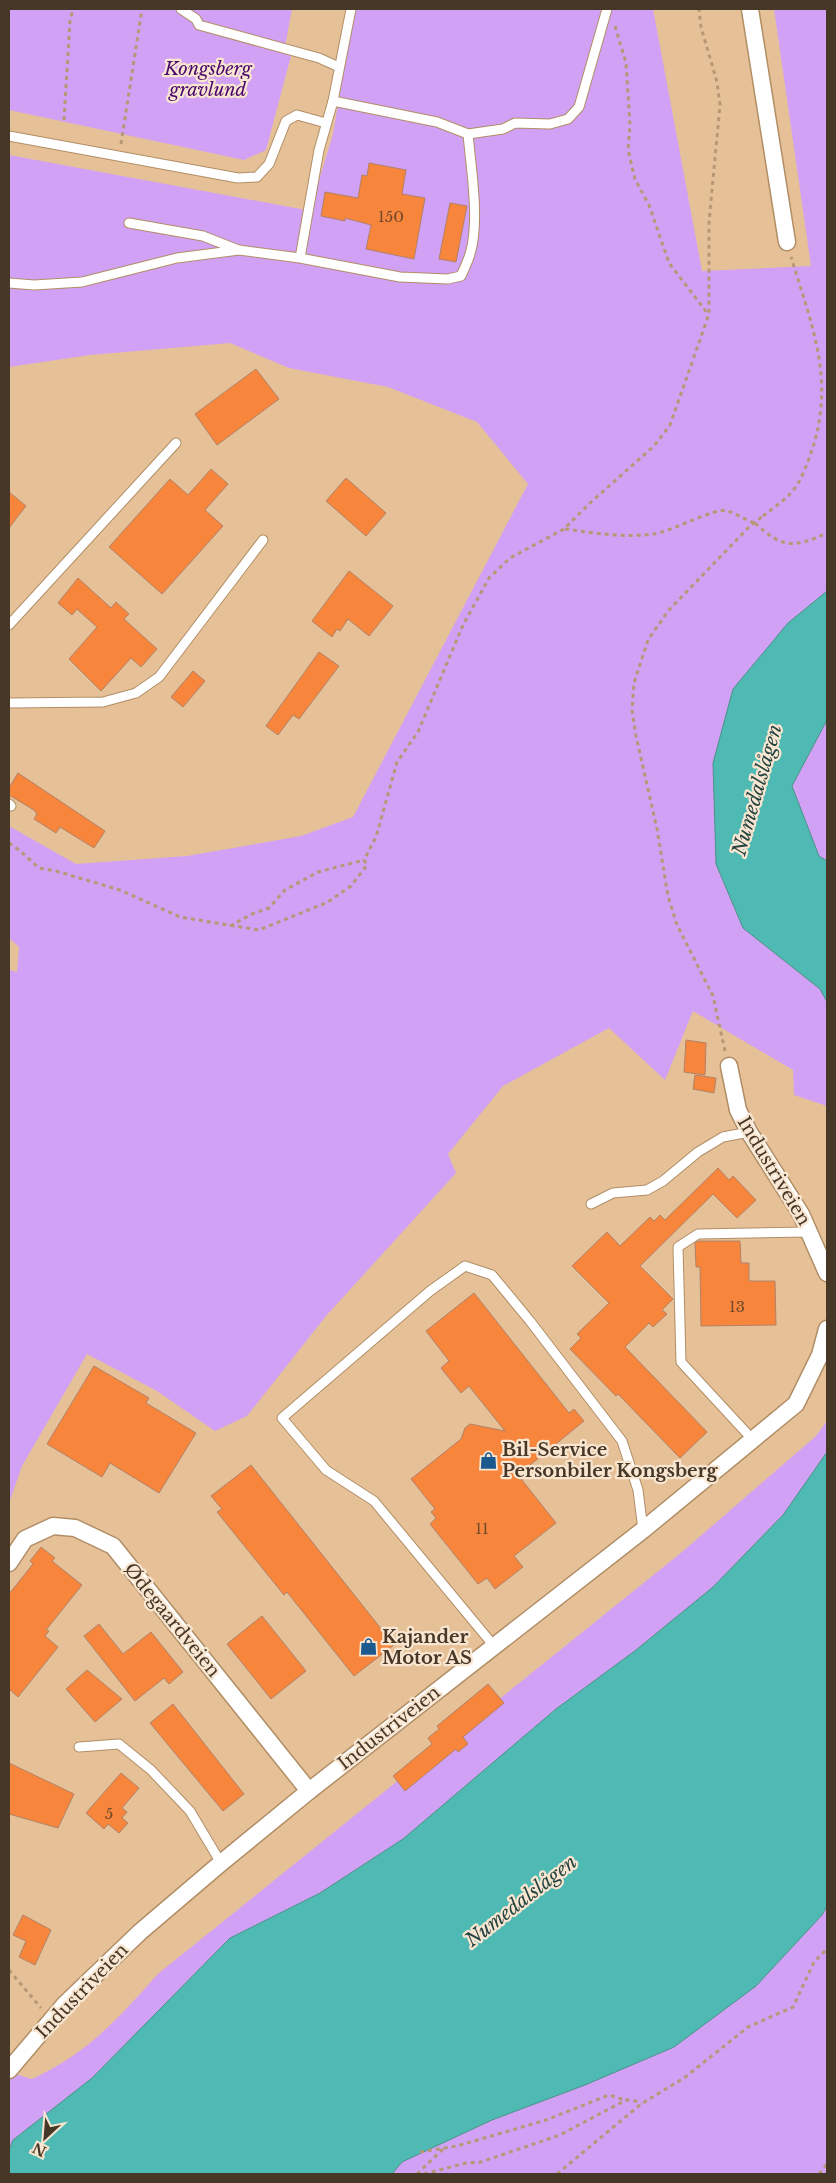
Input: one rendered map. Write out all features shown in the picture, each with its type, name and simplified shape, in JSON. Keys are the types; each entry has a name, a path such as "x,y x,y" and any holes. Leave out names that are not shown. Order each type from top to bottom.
{"street":[{"path":"750,9 786,242"},
{"name":"Industriveien","path":"729,1066 738,1110 749,1132 810,1232 827,1273"},
{"name":"Industriveien","path":"9,2070 52,2019 140,1932 309,1791 643,1530 796,1404 820,1355 827,1329"},
{"name":"Ødegaardveien","path":"9,1563 25,1539 53,1526 75,1528 113,1546 309,1791"}],"lane":[{"path":"181,9 196,19 199,24 319,58 339,67"},
{"path":"300,258 319,150 333,101 351,9"},
{"path":"333,101 437,122 468,134 503,129 515,123 550,124 568,119 579,107 607,9"},
{"path":"9,136 238,178 257,177 269,164 286,121 297,115 326,123"},
{"path":"129,223 203,236 239,250 300,258 400,277 448,279 461,276 471,254 474,218 468,134"},
{"path":"9,283 34,285 82,282 177,258 239,250"},
{"path":"9,624 176,443"},
{"path":"9,703 103,702 136,693 159,677 263,540"},
{"path":"591,1204 613,1193 647,1190 663,1181 698,1152 723,1137 749,1132"},
{"path":"753,1440 681,1362 678,1247 698,1234 810,1232"},
{"path":"494,1646 374,1501 326,1470 282,1418 430,1291 465,1266 492,1275 530,1320 622,1441 638,1490 643,1530"},
{"path":"79,1747 118,1744 151,1770 190,1811 221,1864"}],"path":[{"path":"64,120 72,9"},
{"path":"122,134 142,9"},
{"path":"229,926 252,914 269,908 285,890 318,872 364,860 376,837 398,762 418,732 463,625 489,578 510,558 564,529 590,502 654,446 670,425 679,394 708,314 708,222 720,104 717,82 699,9"},
{"path":"612,22 617,28 626,63 630,125 628,150 634,179 649,205 669,263 708,314"},
{"path":"729,1066 713,996 677,925 668,896 657,830 632,710 634,683 648,640 677,600 748,528 791,494 805,469 817,437 824,412 824,382 817,340 786,242"},
{"path":"564,529 626,537 656,534 685,526 720,510 755,523 772,538 790,545 804,544 827,533"},
{"path":"9,843 39,868 56,871 120,890 180,917 259,930 326,903 351,886 367,865 364,860"},
{"path":"557,2174 641,2104 684,2078 748,2027 793,2007 814,1962 827,1949"},
{"path":"9,1970 34,2002 52,2019"},
{"path":"420,2152 457,2146 546,2120 609,2095 636,2101 641,2104"},
{"path":"424,2174 466,2163 482,2162 560,2135 626,2100"},
{"path":"416,2174 444,2147"},
{"path":"819,2174 827,2164"}],"green space":[{"name":"Kongsberg gravlund","path":"9,9 292,9 284,52 291,56 266,150 244,160 9,110"},
{"path":"354,9 653,9 702,271 811,266 774,9 827,9 827,591 788,623 716,864 743,928 820,989 827,1002 827,1106 794,1095 793,1070 693,1011 665,1080 609,1028 503,1086 448,1154 456,1173 326,1316 247,1416 215,1431 157,1391 87,1354 22,1466 9,1503 9,970 17,972 19,947 9,938 9,826 76,864 187,856 301,836 353,817 528,484 477,422 388,387 289,368 230,343 90,355 9,367 9,155 306,210 311,207 333,134"},
{"path":"827,720 827,861 819,856 792,786"},
{"path":"827,1421 827,1452 783,1515 713,1587 636,1650 556,1709 403,1839 320,1893 230,1938 92,2078 13,2140 9,2149 9,2072 32,2079 52,2069 87,2046 116,2020 159,1973 682,1552 816,1436"},
{"path":"827,1906 827,2174 392,2174 402,2162 492,2120 585,2085 822,1915"}],"water":[{"name":"Numedalslågen","path":"827,591 827,720 792,786 819,856 827,861 827,1002 820,989 743,928 716,864 713,763 733,689 788,623"},
{"name":"Numedalslågen","path":"827,1452 827,1906 822,1915 756,1986 674,2047 585,2085 492,2120 402,2162 392,2174 9,2174 9,2150 13,2140 92,2078 230,1938 320,1893 403,1839 556,1709 636,1650 713,1587 783,1515"}],"building":[{"path":"369,163 406,170 402,194 425,198 414,259 366,249 371,225 345,218 345,221 321,216 325,192 358,198 362,175 367,176"},
{"path":"450,203 467,206 456,262 439,259"},
{"path":"256,369 279,399 217,445 195,414"},
{"path":"211,469 228,484 205,510 223,526 162,594 109,547 170,479 188,495"},
{"path":"346,478 386,513 366,536 326,501"},
{"path":"9,492 26,506 9,528"},
{"path":"349,571 393,606 369,636 348,619 340,631 337,629 332,637 312,621"},
{"path":"78,578 111,608 116,602 129,614 124,619 157,649 141,667 131,658 101,691 69,659 97,627 77,609 72,615 58,603"},
{"path":"319,652 339,666 299,719 293,715 278,735 266,726"},
{"path":"193,671 205,681 183,707 171,697"},
{"path":"18,773 105,831 94,848 60,827 56,833 34,819 37,814 34,810 9,795 9,788"},
{"path":"686,1040 706,1043 705,1075 684,1072"},
{"path":"695,1075 716,1078 714,1093 693,1089"},
{"path":"718,1168 729,1180 733,1176 756,1200 737,1218 713,1194 640,1266 673,1299 662,1310 667,1314 653,1327 649,1323 625,1347 707,1432 680,1458 618,1394 616,1396 570,1349 581,1338 577,1334 609,1303 572,1266 607,1232 620,1246 650,1217 654,1221 660,1215 665,1220"},
{"path":"698,1241 740,1241 741,1263 749,1263 749,1281 775,1281 776,1325 701,1326 700,1267 696,1267 695,1243"},
{"path":"474,1293 569,1413 574,1409 584,1421 518,1475 556,1523 514,1556 523,1567 495,1589 487,1578 478,1584 430,1524 436,1518 431,1512 435,1509 411,1479 461,1439 465,1428 470,1424 505,1431 469,1386 461,1393 441,1368 449,1361 426,1331"},
{"path":"94,1366 149,1398 146,1403 196,1433 159,1493 110,1463 102,1477 47,1444"},
{"path":"251,1465 394,1645 354,1676 287,1592 284,1595 217,1512 222,1509 211,1496"},
{"path":"41,1547 55,1558 52,1561 82,1585 46,1630 49,1631 45,1636 58,1647 18,1697 9,1689 9,1594 33,1564 30,1561"},
{"path":"262,1616 306,1671 271,1699 227,1644"},
{"path":"99,1624 123,1654 151,1632 183,1672 169,1684 164,1678 135,1701 84,1636"},
{"path":"87,1670 122,1699 95,1722 66,1689"},
{"path":"488,1684 504,1703 463,1737 468,1744 458,1752 456,1749 405,1791 393,1776 432,1744 428,1738 439,1729 437,1726"},
{"path":"173,1704 244,1794 223,1811 150,1723"},
{"path":"9,1763 74,1794 58,1828 9,1814"},
{"path":"121,1773 139,1788 122,1808 127,1812 122,1818 128,1823 119,1833 108,1824 104,1829 86,1813"},
{"path":"23,1915 51,1930 35,1965 19,1957 26,1941 13,1935"}],"place":[{"name":"Bil-Service Personbiler Kongsberg","path":"488,1460"},
{"name":"Kajander Motor AS","path":"368,1647"}]}
